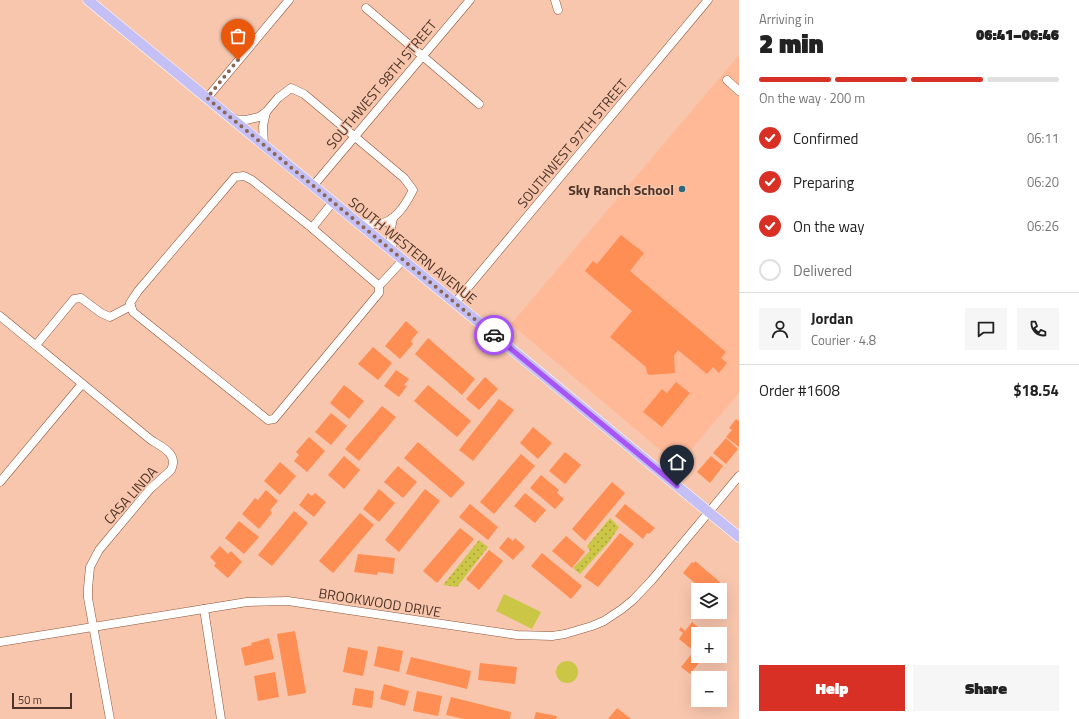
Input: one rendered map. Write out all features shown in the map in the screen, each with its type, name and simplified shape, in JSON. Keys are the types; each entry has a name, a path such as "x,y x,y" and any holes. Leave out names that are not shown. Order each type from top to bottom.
{"main road":[{"name":"SOUTH WESTERN AVENUE","path":"88,0 739,537"}],"street":[{"path":"207,98 289,0"},
{"name":"SOUTHWEST 98TH STREET","path":"313,186 470,0"},
{"path":"556,0 558,10"},
{"name":"SOUTHWEST 97TH STREET","path":"455,303 708,0"},
{"path":"366,8 479,104"},
{"path":"727,80 739,91"},
{"path":"232,119 250,119 259,117 266,112 278,98 291,88 304,94 404,178 413,190 407,202 393,218 378,224 358,223"},
{"path":"264,146 263,126 266,112"},
{"path":"379,286 312,228 252,180 244,176 235,177 138,291 130,303 133,312 268,420 274,420 379,293 379,286 403,260"},
{"path":"312,228 333,202"},
{"path":"393,218 390,233 393,251"},
{"path":"36,345 74,299 81,298 101,313 110,317 131,306"},
{"name":"CASA LINDA","path":"0,316 151,440 168,451 172,455 174,462 171,470 150,489 99,550 93,559 90,568 88,588 110,719"},
{"path":"0,482 82,384"},
{"name":"BROOKWOOD DRIVE","path":"0,642 94,628 247,602 288,601 517,635 552,636 565,634 604,621 633,600 652,580 739,476"},
{"path":"204,609 221,719"}],"shaded area":[{"name":"Sky Ranch School","path":"739,55 739,393 678,465 511,324"},
{"path":"610,518 619,527 609,542 580,574 573,568 590,551 587,546"},
{"path":"479,540 488,547 457,587 443,585"},
{"path":"504,594 541,612 532,629 496,611"},
{"path":"567,661 575,664 578,672 575,680 567,683 559,680 556,672 559,664"}],"building":[{"path":"621,235 644,253 630,271 726,352 721,358 727,363 719,373 713,367 707,374 678,350 674,356 675,373 649,375 646,367 610,337 632,311 585,271 593,261 597,264"},
{"path":"406,321 418,332 411,341 413,344 400,359 385,346"},
{"path":"428,338 475,379 462,395 415,354"},
{"path":"373,347 392,363 378,380 358,364"},
{"path":"396,370 409,379 404,385 407,386 399,397 384,386"},
{"path":"485,377 498,389 479,410 466,399"},
{"path":"676,382 690,393 662,427 643,412 662,389 667,393"},
{"path":"344,385 364,401 349,419 330,403"},
{"path":"428,385 471,421 457,437 414,401"},
{"path":"499,399 514,410 473,461 459,450"},
{"path":"382,406 396,417 359,461 345,449"},
{"path":"331,413 347,426 331,445 315,432"},
{"path":"736,419 739,421 739,447 726,437 732,430 729,428"},
{"path":"533,427 552,443 538,459 520,443"},
{"path":"309,437 325,451 307,472 294,461 299,455 296,452"},
{"path":"726,438 738,449 726,464 713,453"},
{"path":"418,442 465,483 451,498 404,458"},
{"path":"565,452 581,465 565,484 549,471"},
{"path":"521,454 535,466 494,514 480,502"},
{"path":"344,456 360,470 344,489 328,475"},
{"path":"711,456 723,466 710,483 697,472"},
{"path":"280,462 296,476 280,495 264,481"},
{"path":"398,466 417,482 403,498 384,482"},
{"path":"541,475 559,490 557,493 564,499 555,509 530,488"},
{"path":"612,482 625,493 585,541 572,529"},
{"path":"379,489 395,503 379,522 363,509"},
{"path":"425,489 440,501 399,552 385,540"},
{"path":"266,490 278,501 270,510 272,513 259,529 242,514 255,498 258,500"},
{"path":"308,493 312,496 315,493 326,502 314,517 299,505"},
{"path":"525,493 546,510 535,523 514,506"},
{"path":"470,504 498,527 488,540 459,517"},
{"path":"625,504 655,528 649,534 647,533 643,539 615,516"},
{"path":"294,511 308,523 272,566 258,555"},
{"path":"360,513 374,525 333,573 319,561"},
{"path":"239,521 259,537 244,554 225,538"},
{"path":"460,528 474,539 437,583 423,571"},
{"path":"620,533 634,544 598,587 584,577"},
{"path":"566,536 585,552 572,568 552,551"},
{"path":"508,537 513,541 515,538 525,547 513,560 499,548"},
{"path":"220,546 228,554 231,551 242,562 228,578 214,566 216,563 210,557"},
{"path":"489,550 503,561 479,590 466,579"},
{"path":"542,553 582,586 571,599 531,566"},
{"path":"358,554 395,558 393,574 378,572 377,575 354,572"},
{"path":"695,561 720,583 695,583 683,573 692,562 694,563"},
{"path":"692,622 698,627 691,627 691,649 679,639 683,633 679,630 681,627 685,631"},
{"path":"295,631 306,693 288,696 277,634"},
{"path":"269,638 274,659 245,666 241,648 252,645 251,643"},
{"path":"378,646 403,651 399,672 374,666"},
{"path":"348,647 368,651 363,676 343,672"},
{"path":"691,655 691,663 699,663 690,674 681,667"},
{"path":"411,657 471,671 467,689 406,674"},
{"path":"480,663 517,667 515,684 478,680"},
{"path":"275,672 279,697 258,701 254,676"},
{"path":"384,684 409,691 405,706 380,699"},
{"path":"355,688 374,691 372,708 352,705"},
{"path":"417,691 442,696 438,716 413,711"},
{"path":"451,697 511,712 510,719 464,719 446,715"},
{"path":"617,708 631,719 608,719"},
{"path":"536,712 557,716 556,719 534,719"}],"way so far":[{"path":"238,60 207,98 494,335"}],"place":[{"name":"Sky Ranch School","path":"682,189"}],"route":[{"path":"494,335 677,486"}]}
